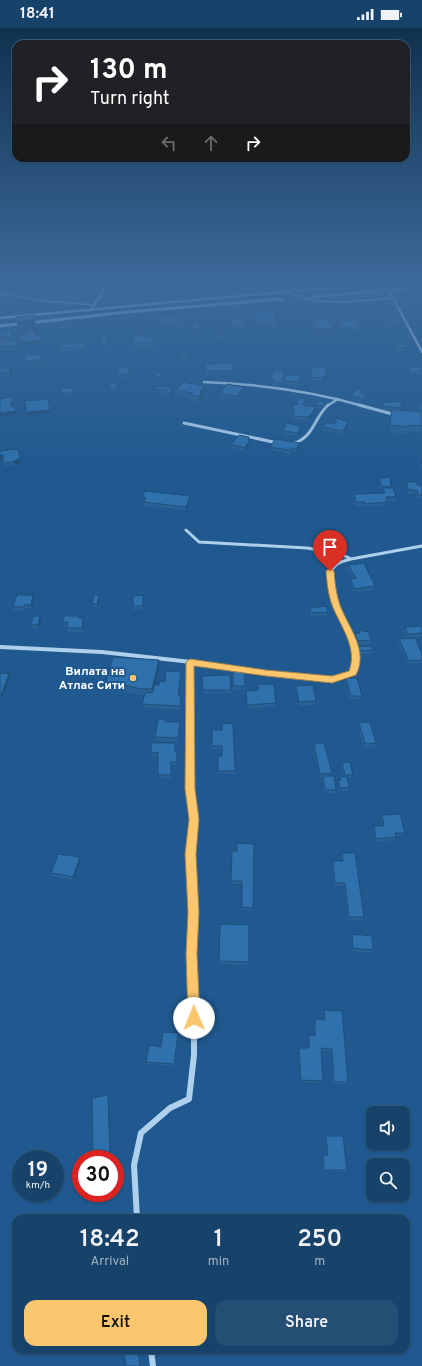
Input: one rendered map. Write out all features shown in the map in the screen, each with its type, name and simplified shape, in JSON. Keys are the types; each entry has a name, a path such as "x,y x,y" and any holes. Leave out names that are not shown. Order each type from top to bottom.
{"street":[{"path":"204,382 254,385 300,392 339,399 398,415"},
{"path":"286,443 294,444 303,441 308,436 324,407 330,402 339,399"},
{"path":"184,422 279,443"},
{"path":"186,530 199,542 307,548 341,554 351,559"},
{"path":"0,648 102,652 190,662 266,673 332,679 353,673 356,663 353,638 336,606 330,577 330,571 334,565 351,559 422,546"},
{"path":"137,1214 134,1165 141,1133 170,1108 189,1099 194,1056 191,854 194,819 190,789 190,662"},
{"path":"152,1354 153,1366"}],"building":[{"path":"60,346 86,346 86,347 60,348"},
{"path":"397,346 408,347 398,348"},
{"path":"181,352 188,352 188,355 180,355"},
{"path":"41,354 41,360 24,361 25,355"},
{"path":"40,362 46,362 46,365 40,365"},
{"path":"234,363 232,371 205,371 206,366 204,364"},
{"path":"421,366 422,371 411,372 408,367"},
{"path":"119,367 130,367 128,375 117,374"},
{"path":"313,367 326,368 327,371 323,378 310,377"},
{"path":"0,368 11,368 9,373 0,373"},
{"path":"274,370 285,371 282,383 273,382 274,378 271,378"},
{"path":"162,372 162,376 156,377 156,373"},
{"path":"287,375 301,376 299,382 284,381"},
{"path":"184,382 205,386 200,392 202,393 199,396 191,395 192,393 176,390"},
{"path":"117,383 117,388 109,389 109,384"},
{"path":"227,384 244,387 237,396 220,393"},
{"path":"156,386 171,387 170,390 173,390 170,394 166,393 167,390 154,389"},
{"path":"62,388 73,388 73,393 61,393"},
{"path":"355,389 362,389 361,393 366,394 364,399 352,396"},
{"path":"11,397 13,402 10,402 12,407 15,407 16,411 0,413 0,399"},
{"path":"299,398 306,399 302,405 316,407 309,417 292,416 295,411 292,408 294,405 299,404 296,404"},
{"path":"48,399 50,410 26,412 25,401"},
{"path":"319,401 325,402 323,406 316,405"},
{"path":"383,402 402,402 401,408 382,406"},
{"path":"392,409 422,412 422,426 408,425 408,427 390,425"},
{"path":"336,418 348,422 343,431 323,427 325,423 335,424 337,421 334,420"},
{"path":"286,423 301,426 298,433 283,431"},
{"path":"239,435 249,437 248,440 250,440 245,448 231,444"},
{"path":"275,439 300,443 296,449 291,448 289,450 270,447"},
{"path":"18,449 20,459 15,460 14,462 3,463 3,455 0,456 0,451"},
{"path":"420,452 422,452 422,464"},
{"path":"390,477 391,487 381,486 380,478"},
{"path":"406,482 417,482 417,485 422,485 422,495 418,495 417,490 409,490"},
{"path":"383,488 393,488 396,497 386,497 388,502 365,504 365,502 356,502 354,494 385,493"},
{"path":"145,491 190,496 186,507 144,502 146,498 143,497"},
{"path":"364,563 375,586 355,589 350,579 356,578 348,565"},
{"path":"17,595 33,595 31,605 24,605 24,607 13,607"},
{"path":"94,595 99,595 97,604 92,604"},
{"path":"143,595 143,606 133,606 133,596"},
{"path":"326,606 328,612 311,613 310,608"},
{"path":"33,616 40,616 38,625 31,625"},
{"path":"64,616 79,616 78,618 83,618 82,628 67,628 68,622 63,622"},
{"path":"422,626 422,633 408,634 405,627"},
{"path":"360,630 364,630 364,632 368,631 371,640 358,641 355,633 360,633"},
{"path":"415,638 422,654 422,660 409,661 399,639"},
{"path":"371,646 373,650 358,651 357,647"},
{"name":"Вилата на Атлас Сити","path":"113,657 159,660 152,689 143,689 106,682"},
{"path":"233,670 244,670 245,686 233,686"},
{"path":"166,671 181,672 178,695 181,696 180,706 142,704 145,693 153,692 154,685 159,685 160,681 165,682"},
{"path":"0,673 9,674 1,695 0,695"},
{"path":"230,675 231,690 203,690 202,676"},
{"path":"346,678 357,678 362,696 351,696"},
{"path":"258,684 274,684 276,703 247,705 246,691 258,690"},
{"path":"313,685 316,701 299,702 296,686"},
{"path":"158,719 165,719 165,722 180,722 178,738 155,737"},
{"path":"370,722 376,743 365,744 359,723"},
{"path":"233,723 235,771 218,771 218,756 222,756 222,746 212,746 212,730 222,730 222,724"},
{"path":"151,743 175,743 177,762 171,762 171,775 158,775 158,752 151,753"},
{"path":"324,743 332,773 320,774 314,744"},
{"path":"350,762 353,775 345,775 342,763"},
{"path":"323,776 334,776 336,790 325,790"},
{"path":"347,776 349,787 340,788 338,780 341,780 340,777"},
{"path":"400,814 405,833 395,833 396,837 376,839 374,826 384,826 382,815"},
{"path":"237,843 254,844 253,908 242,907 242,881 231,881 232,851 237,851"},
{"path":"342,853 355,853 364,917 349,917 345,883 335,883 333,861 343,861"},
{"path":"58,854 80,857 73,877 51,873"},
{"path":"220,924 249,925 249,962 219,961"},
{"path":"352,934 372,936 373,950 353,948"},
{"path":"324,1010 342,1011 348,1082 334,1082 332,1049 321,1048 323,1081 301,1080 299,1048 309,1048 309,1035 315,1036 315,1019 325,1020"},
{"path":"163,1032 178,1033 174,1064 146,1062 149,1045 161,1047"},
{"path":"108,1095 110,1150 93,1150 92,1098"},
{"path":"326,1136 343,1136 347,1170 324,1170 323,1155 328,1155"},
{"path":"124,1354 138,1354 140,1366 126,1366"}],"place":[{"name":"Вилата на Атлас Сити","path":"133,678"}],"route":[{"path":"194,1018 191,854 194,819 190,789 189,750 191,722 190,662 266,673 332,679 353,673 356,663 353,638 336,606 332,590 330,571"}]}
